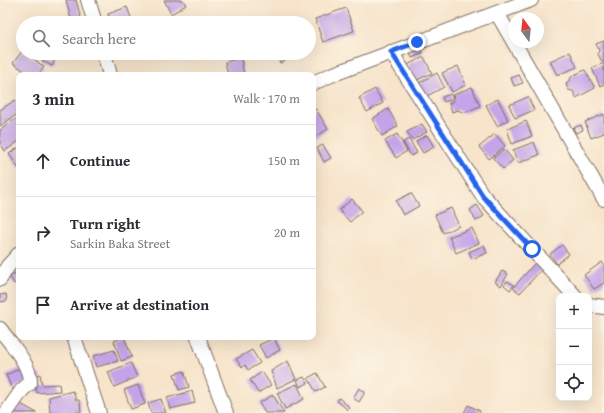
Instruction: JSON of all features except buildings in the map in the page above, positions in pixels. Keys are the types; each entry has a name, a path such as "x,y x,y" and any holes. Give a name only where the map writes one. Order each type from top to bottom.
{"street":[{"path":"88,0 93,16"},
{"path":"316,82 531,0"},
{"path":"497,13 604,199"},
{"path":"391,52 483,196 572,293"},
{"path":"106,60 109,72"},
{"path":"0,279 8,266 16,257"},
{"path":"592,305 604,307"},
{"path":"0,329 28,368 30,376 30,383 22,390 6,413"},
{"path":"75,340 99,413"},
{"path":"199,340 226,413"}],"route":[{"path":"417,42 391,52 483,196 532,249"}]}
